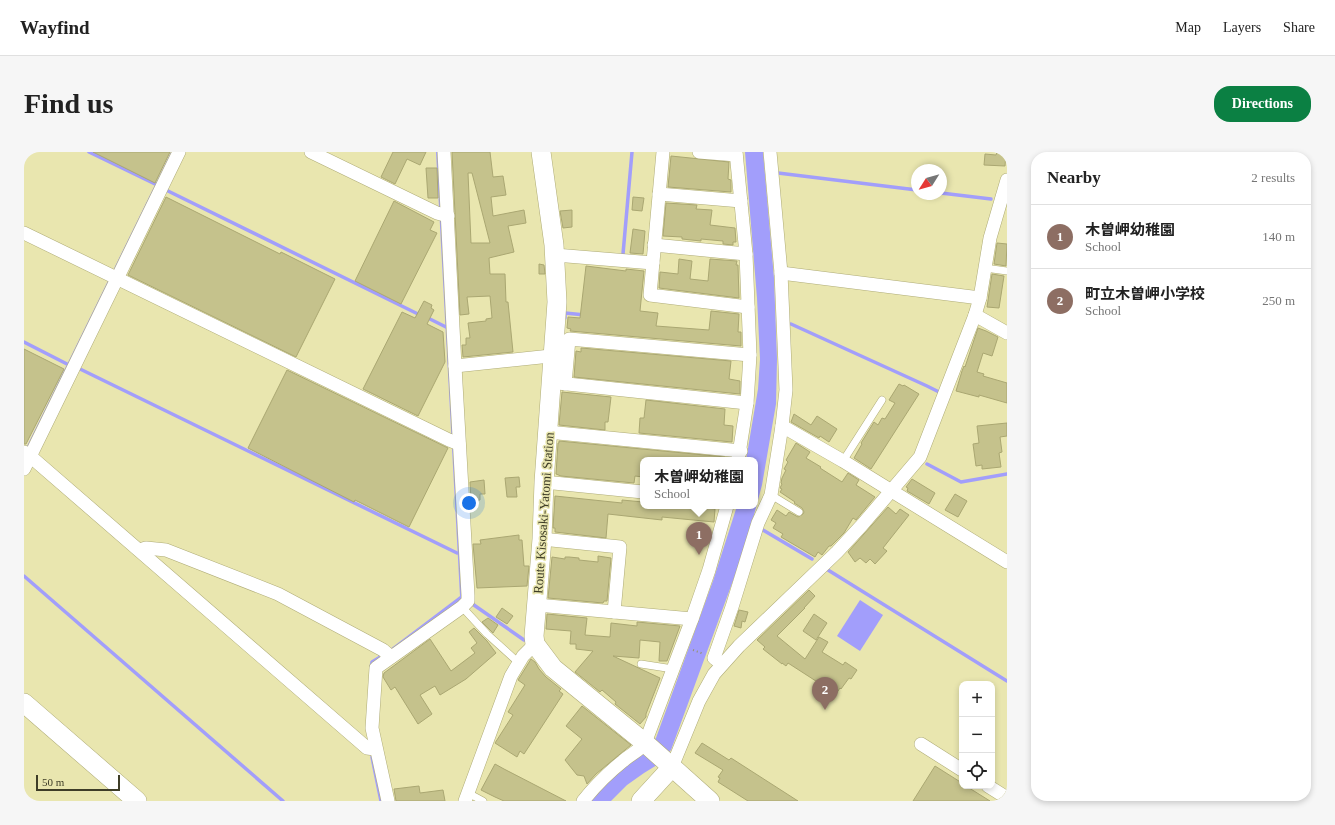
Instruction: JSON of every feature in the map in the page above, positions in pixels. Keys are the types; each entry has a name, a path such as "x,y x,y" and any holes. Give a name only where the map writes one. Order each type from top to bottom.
{"main road":[{"name":"Route Kisosaki-Yatomi Station","path":"535,644 534,636 542,539 548,432 558,383 561,355 555,255 541,152"},
{"path":"535,644 553,668 646,744 710,801"},
{"path":"24,703 137,801"},
{"path":"649,797 670,765"}],"street":[{"path":"24,469 27,454 113,276 179,152"},
{"path":"311,152 443,215"},
{"path":"388,801 372,728 376,668 468,601 455,443 455,366 443,215 444,152"},
{"path":"663,152 650,295 748,307"},
{"path":"548,432 740,455 747,403 750,355 746,254 736,154 699,152"},
{"path":"722,664 714,658 732,607 758,523 771,495 786,390 781,273 770,152"},
{"path":"670,765 699,701 714,674 722,664 837,552 920,457 975,315 980,298 990,238 1007,180"},
{"path":"659,194 741,201"},
{"path":"24,232 455,443"},
{"path":"654,245 746,254"},
{"path":"555,255 653,263"},
{"path":"781,273 980,298"},
{"path":"975,315 1007,333"},
{"path":"455,366 561,355 569,339 750,355"},
{"path":"558,383 747,403"},
{"path":"782,426 843,461 1007,562"},
{"path":"27,454 368,748 376,749"},
{"path":"544,482 640,492"},
{"path":"583,801 607,775 646,744 709,570 726,509"},
{"path":"542,539 620,547 614,612"},
{"path":"140,550 146,548 166,550 278,594 383,650 391,657"},
{"path":"537,605 692,619"},
{"path":"467,797 511,676 523,656 535,644"},
{"path":"921,744 959,768"},
{"path":"993,789 1007,798"}],"lane":[{"path":"985,268 1007,271"},
{"path":"843,461 882,400"},
{"path":"771,495 799,512"},
{"path":"462,606 487,634 519,663"},
{"path":"641,664 673,669"},
{"path":"467,797 483,801"}],"path":[{"path":"687,647 705,654"}],"shaded area":[{"path":"171,152 174,152 27,449 26,448"},
{"path":"436,152 440,152 463,598 393,650 390,649 460,596"},
{"path":"745,152 763,152 774,278 777,359 776,404 758,500 758,457 747,457 758,389 760,359 757,298"},
{"path":"736,509 756,509 734,578 671,750 657,765 627,785 611,801 590,801 609,778 643,752 656,738 713,581"},
{"path":"860,600 883,615 860,651 837,636"}],"building":[{"path":"93,152 170,152 155,183"},
{"path":"393,152 426,152 420,165 407,159 395,184 381,177"},
{"path":"452,152 490,152 493,177 503,176 506,195 491,197 493,216 524,210 526,223 508,226 514,252 489,258 490,274 505,274 506,302 508,302 513,352 463,357 462,345 466,345 466,338 470,338 468,323 486,321 486,319 492,318 490,296 467,297 469,314 460,315","holes":["468,173 472,173 490,243 471,243"]},
{"path":"997,152 1006,152 1005,166 984,165 985,154 996,155"},
{"path":"671,156 729,162 728,179 731,180 731,192 668,187"},
{"path":"426,168 437,168 438,198 428,198"},
{"path":"166,197 280,254 281,252 335,279 296,357 128,275"},
{"path":"633,197 644,198 642,211 632,210"},
{"path":"394,201 434,222 430,230 437,233 401,304 355,281"},
{"path":"666,203 697,205 696,209 712,210 710,225 735,228 736,242 733,242 733,245 723,244 723,241 701,239 701,241 682,239 682,237 663,236"},
{"path":"572,210 572,227 563,228 560,211"},
{"path":"633,229 645,231 643,254 630,253"},
{"path":"997,243 1007,244 1006,266 994,264"},
{"path":"679,259 692,261 690,279 708,281 710,259 737,261 736,265 738,265 739,298 659,288 660,272 678,274"},
{"path":"539,264 544,265 545,274 539,274"},
{"path":"586,266 626,271 626,269 644,271 640,311 658,313 656,326 709,330 711,311 739,314 738,332 741,332 741,346 570,331 571,329 567,328 568,317 580,318"},
{"path":"992,274 1004,276 999,308 987,307"},
{"path":"424,301 432,305 431,308 434,310 427,324 443,332 445,362 418,416 363,389 402,312 415,318"},
{"path":"978,328 998,337 992,356 983,353 977,372 984,374 983,376 1007,383 1007,403 979,395 979,397 956,391"},
{"path":"581,348 731,361 729,379 740,381 740,394 574,377 576,351 581,352"},
{"path":"24,349 64,369 26,444 24,444"},
{"path":"287,370 448,448 409,527 355,500 354,502 248,448"},
{"path":"899,384 904,385 919,394 871,469 854,458 874,422 878,425 882,418 885,419 895,403 889,400"},
{"path":"562,392 611,397 608,422 605,422 605,430 559,425"},
{"path":"646,400 725,409 724,425 733,426 732,442 639,433 640,418 644,418"},
{"path":"794,414 811,425 817,416 837,429 829,442 791,422"},
{"path":"1007,423 1007,436 1000,437 1002,452 999,453 1001,467 982,469 982,465 976,466 973,444 979,443 977,426"},
{"path":"559,441 725,457 640,457 640,477 635,476 634,483 561,476 556,474"},
{"path":"796,443 810,452 806,458 821,467 820,468 842,482 848,473 859,480 856,485 875,497 856,520 853,518 844,533 831,546 829,546 822,555 818,552 815,557 781,537 783,534 773,528 776,523 771,520 777,510 786,516 789,512 798,517 804,512 802,508 794,503 795,502 780,492 782,489 780,488 782,478 786,470 784,469 788,462 786,460"},
{"path":"519,477 520,487 516,487 517,497 507,497 505,478"},
{"path":"912,479 935,493 929,504 907,491 908,488 906,487"},
{"path":"484,480 485,494 480,494 480,500 471,501 470,482"},
{"path":"955,494 967,501 958,517 945,510"},
{"path":"555,496 622,503 622,500 640,502 640,509 715,509 714,522 662,517 662,520 608,514 606,538 555,532 555,528 553,528"},
{"path":"888,507 896,514 900,509 909,515 883,548 887,551 875,564 870,559 866,563 860,558 855,562 848,552"},
{"path":"519,535 519,540 522,540 524,566 529,566 527,586 477,588 473,544 481,544 480,540"},
{"path":"598,556 611,558 607,601 604,601 603,603 548,598 552,557 565,559 565,557 579,558 579,560 598,562"},
{"path":"809,590 815,596 777,636 805,659 819,637 828,642 822,652 843,665 845,662 857,670 851,679 849,678 836,694 788,663 786,666 782,664 763,649 765,647 757,640"},
{"path":"502,608 513,616 507,624 496,617"},
{"path":"739,610 748,612 745,622 742,621 741,628 734,626"},
{"path":"547,614 587,618 585,635 610,637 611,623 637,626 637,622 680,626 667,661 659,661 660,642 640,640 639,658 613,656 660,678 646,717 640,724 615,704 616,702 602,690 600,692 575,672 593,651 576,649 576,644 570,644 571,631 546,629"},
{"path":"814,614 827,623 816,640 803,631"},
{"path":"488,618 498,625 493,633 482,622"},
{"path":"474,628 496,653 466,679 440,695 435,686 420,695 432,714 418,724 395,687 391,690 383,677 384,673 430,639 451,671 475,653 471,648 477,643 469,632"},
{"path":"531,659 546,677 561,689 559,691 563,694 524,754 520,751 517,757 495,743 513,715 508,712 525,685 518,680"},
{"path":"582,706 631,745 596,774 587,784 584,776 577,775 565,760 582,739 566,726"},
{"path":"702,743 729,760 731,758 798,801 748,801 718,782 720,778 718,777 723,770 695,753"},
{"path":"495,764 566,801 504,801 481,790"},
{"path":"935,766 959,781 959,789 971,789 990,801 913,801"},
{"path":"419,786 420,793 443,790 445,801 396,801 394,789"}],"waterway":[{"path":"89,152 155,184"},
{"path":"623,254 632,152"},
{"path":"778,173 911,189"},
{"path":"166,190 420,315"},
{"path":"947,194 991,199"},
{"path":"565,318 565,313 585,315"},
{"path":"426,317 446,327"},
{"path":"791,324 927,386 941,393 940,395"},
{"path":"24,342 67,364"},
{"path":"78,368 457,553"},
{"path":"927,464 961,482 1007,474"},
{"path":"763,530 812,559"},
{"path":"828,570 1007,681"},
{"path":"24,576 283,801"},
{"path":"471,603 524,640"},
{"path":"371,668 372,662 382,656 380,655"},
{"path":"372,757 381,801"}],"place":[{"name":"木曽岬幼稚園","path":"699,555"},
{"name":"町立木曽岬小学校","path":"825,710"}]}
